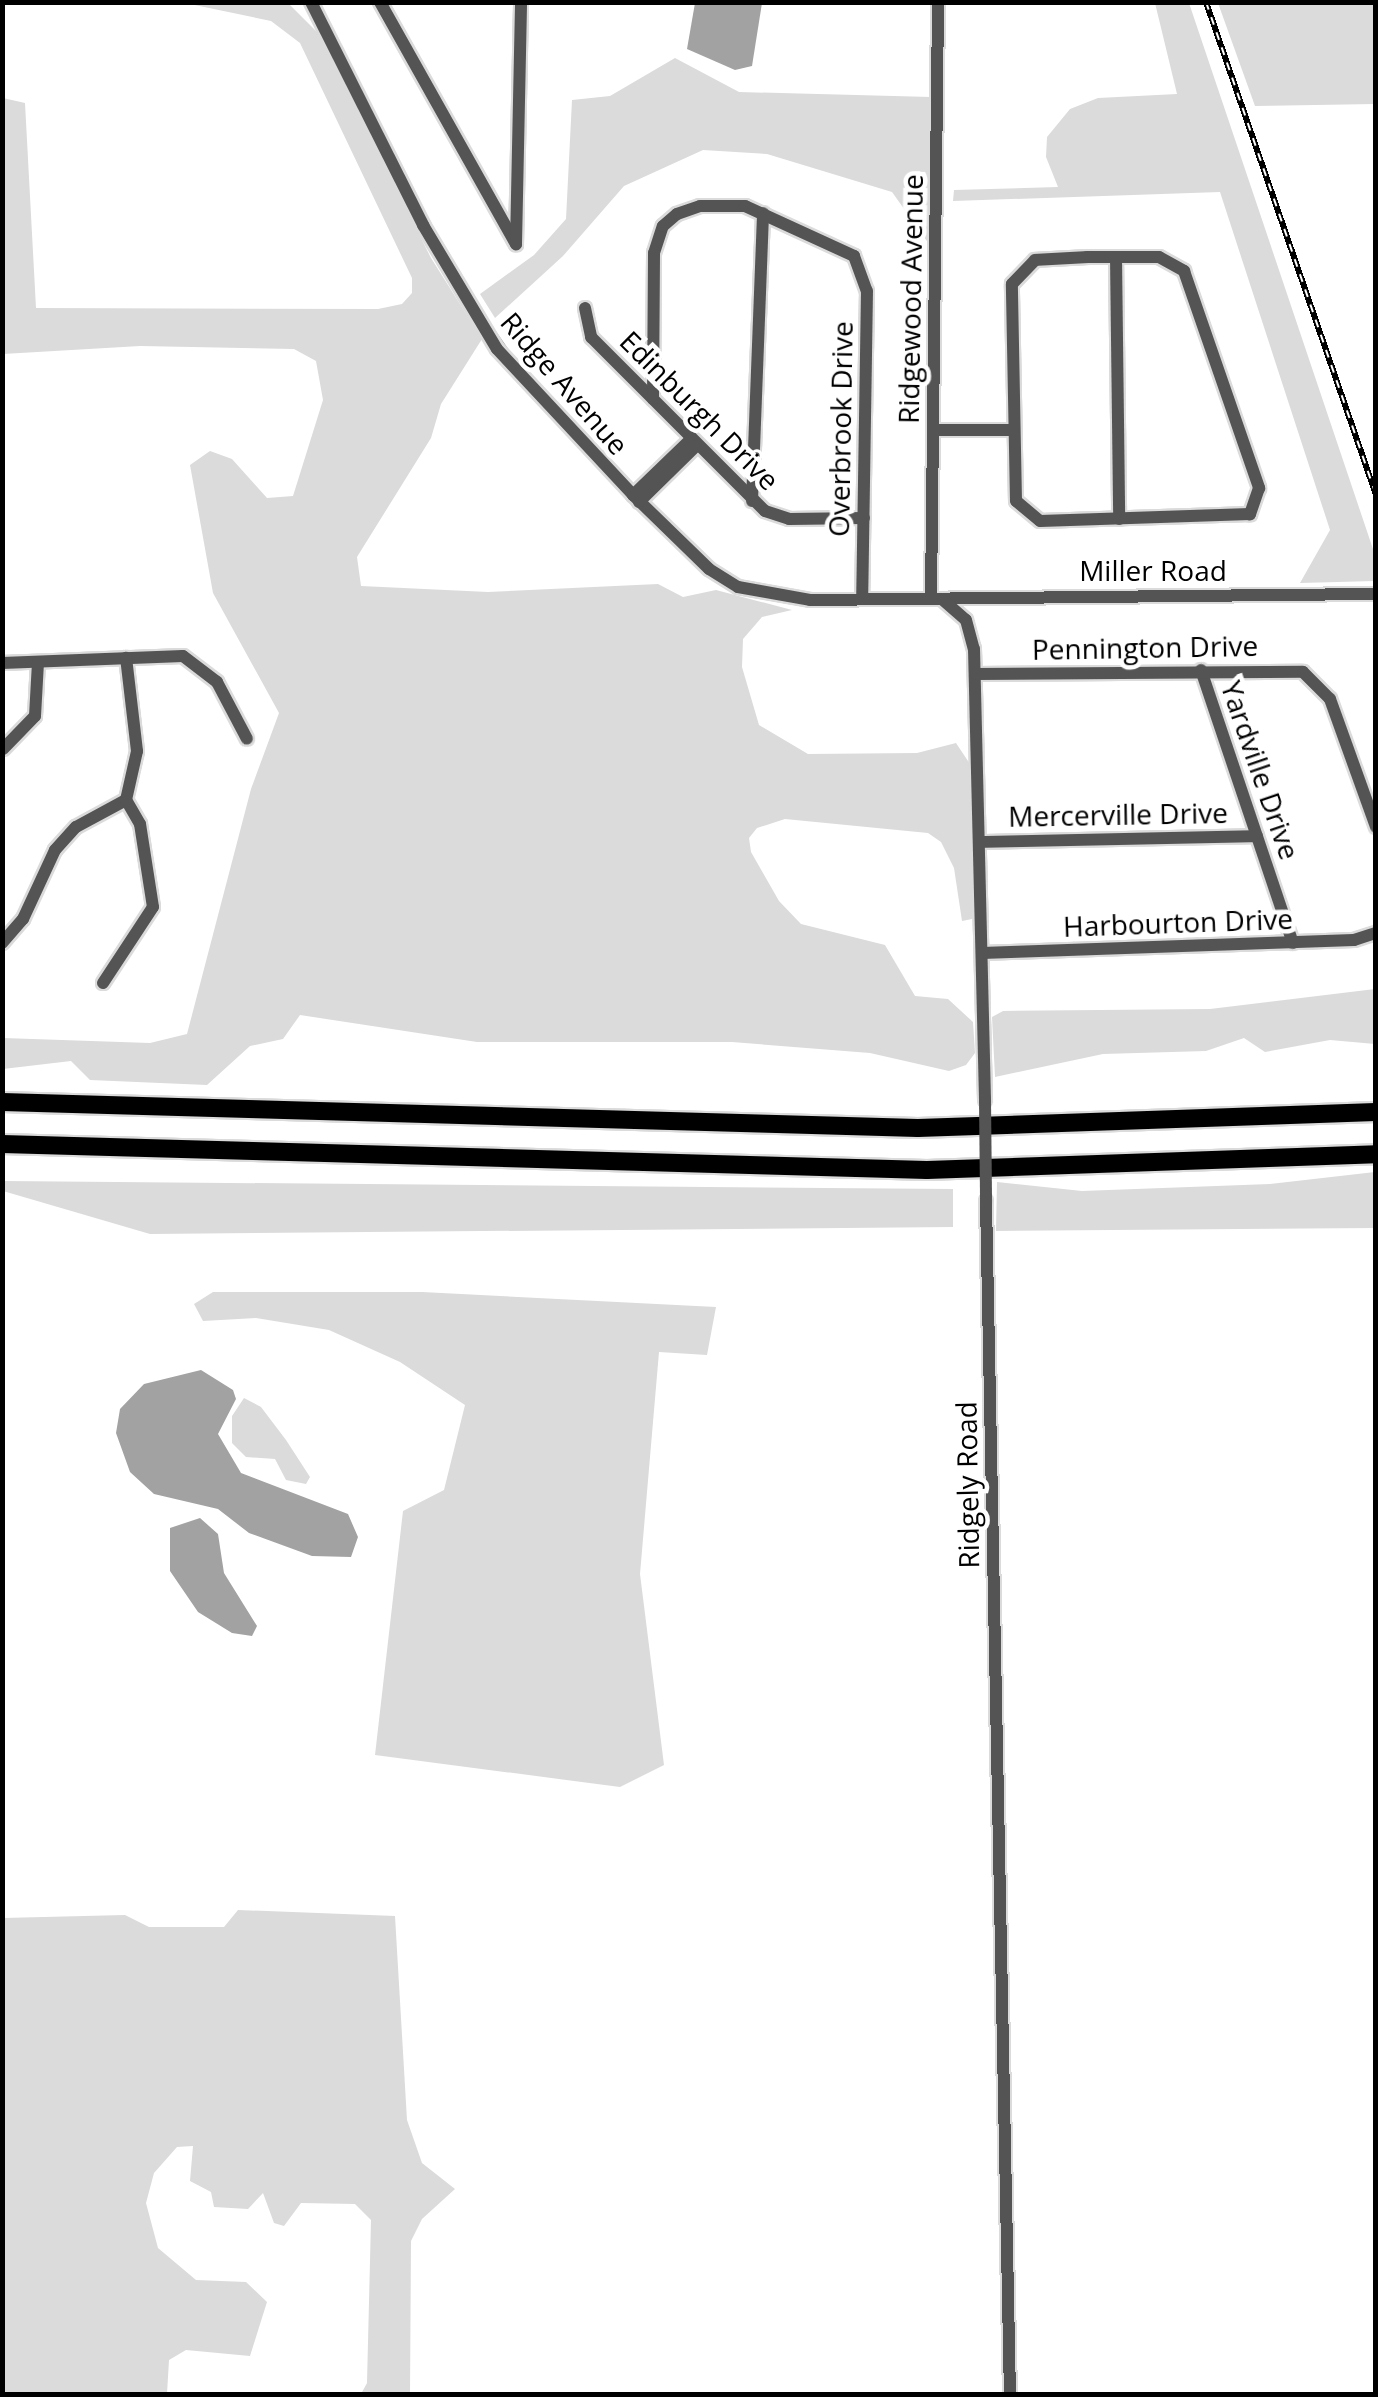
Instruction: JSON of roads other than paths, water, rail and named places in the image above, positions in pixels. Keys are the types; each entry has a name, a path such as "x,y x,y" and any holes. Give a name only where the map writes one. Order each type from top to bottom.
{"highway":[{"path":"2,1102 918,1128 1376,1112"},
{"path":"2,1144 927,1170 1376,1154"}],"street":[{"name":"Ridge Avenue","path":"310,2 482,327 526,386 709,569 738,587 773,598 931,596"},
{"path":"380,2 516,244 521,2"},
{"name":"Ridgewood Avenue","path":"931,596 938,2"},
{"path":"654,399 654,253 663,226 700,206 764,212 752,500"},
{"name":"Overbrook Drive","path":"764,212 837,244 858,262 867,292 862,599"},
{"path":"1116,257 1119,519"},
{"path":"1116,257 1159,257 1184,271 1259,488 1260,511 1240,518 1040,520 1020,514 1013,490 1015,276 1034,260 1116,257"},
{"name":"Edinburgh Drive","path":"584,308 591,337 752,500 789,519 864,518"},
{"path":"933,430 1013,430"},
{"path":"636,498 694,443"},
{"name":"Miller Road","path":"931,596 1376,594"},
{"name":"Ridgely Road","path":"931,596 955,606 966,620 976,674 1010,2394"},
{"path":"2,663 126,658 156,653 198,662 217,682 248,739"},
{"path":"103,983 153,907 140,824 126,800 137,752 126,658"},
{"path":"3,750 36,716 38,662"},
{"name":"Yardville Drive","path":"1201,670 1293,943"},
{"name":"Pennington Drive","path":"976,674 1289,670 1313,677 1330,700 1376,827"},
{"path":"2,943 23,919 55,850 76,827 126,800"},
{"name":"Mercerville Drive","path":"980,842 1257,836"},
{"name":"Harbourton Drive","path":"982,954 1293,943 1376,932"}],"waterway":[{"path":"490,325 511,355"}],"railway":[{"path":"1206,2 1376,495"}]}
